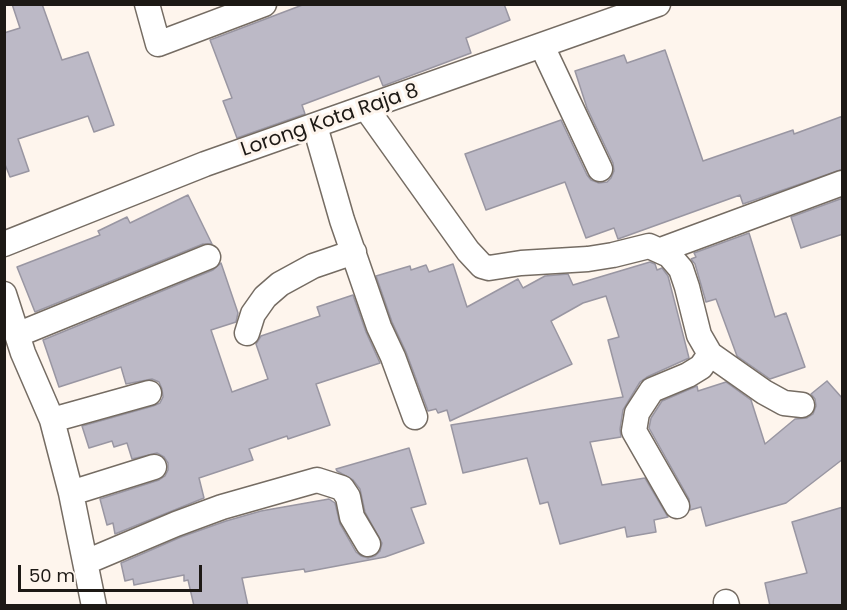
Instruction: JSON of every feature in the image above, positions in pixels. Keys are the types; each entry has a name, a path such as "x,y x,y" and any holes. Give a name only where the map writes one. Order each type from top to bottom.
{"street":[{"path":"147,4 158,44 264,4"},
{"name":"Lorong Kota Raja 8","path":"4,244 205,164 657,4"},
{"path":"542,46 600,169"},
{"path":"366,108 468,251 482,266 489,268 521,263 588,259 649,246 661,250 669,255 681,269 699,335 710,354 764,392 784,403 802,405"},
{"path":"315,126 326,167 379,327 393,357 415,417"},
{"path":"661,250 843,183"},
{"path":"247,333 253,314 265,297 280,284 313,266 354,252"},
{"path":"16,348 208,257"},
{"path":"4,294 16,348 52,420 71,493 94,606"},
{"path":"676,506 634,431 637,413 652,390 701,367 710,354"},
{"path":"52,420 149,393"},
{"path":"71,493 154,467"},
{"path":"86,562 222,507 317,480 342,488 348,497 352,517 368,544"}],"building":[{"path":"12,4 42,4 62,60 88,52 114,125 94,132 88,116 18,139 29,171 10,177 4,162 4,33 20,28"},
{"path":"305,4 504,4 510,20 466,38 471,53 383,86 379,76 302,105 305,114 237,138 223,101 232,98 210,40"},
{"path":"665,50 703,161 793,130 794,134 843,116 843,169 743,204 740,195 618,239 614,228 586,238 565,182 486,210 465,154 561,120 587,175 591,180 599,183 607,182 614,171 613,163 587,108 575,71 624,55 627,63"},
{"path":"188,195 212,244 203,244 35,312 17,267 100,235 98,231 127,217 130,223"},
{"path":"843,198 843,234 801,248 791,217"},
{"path":"749,233 775,317 786,313 805,367 770,379 737,356 716,299 706,302 695,264 691,259 696,257 694,253"},
{"path":"650,262 655,264 657,270 662,268 668,276 689,358 640,382 623,410 621,437 590,442 602,485 645,478 668,517 654,520 656,532 627,537 625,527 560,544 548,502 540,504 527,458 463,473 451,425 623,397 608,340 619,337 606,296 583,303 551,321 572,364 450,421 447,410 438,413 436,409 428,411 376,276 410,266 411,270 426,265 429,272 453,264 467,307 518,279 523,288 545,276 568,274 573,285"},
{"path":"221,263 238,313 236,322 211,330 232,392 268,379 256,344 261,336 320,316 317,307 353,295 380,363 316,384 330,425 249,449 253,460 199,478 204,498 115,534 113,523 107,525 100,499 159,480 165,476 168,463 157,453 132,459 127,443 114,447 112,441 89,448 82,426 160,403 163,397 162,389 159,382 152,379 126,384 121,367 59,387 43,340 213,270"},
{"path":"827,381 843,399 843,459 786,503 706,526 701,507 690,510 689,499 649,428 651,418 662,401 697,386 698,391 726,382 751,400 765,444 795,419 807,418 813,414 816,406 811,394"},
{"path":"409,448 426,504 411,508 424,543 385,557 305,572 304,569 242,578 248,606 194,606 188,580 184,581 184,575 134,585 133,579 125,581 121,563 181,537 261,511 329,499 335,503 340,524 356,552 368,558 375,556 380,551 382,543 365,512 360,489 353,480 336,469"},
{"path":"843,507 843,606 770,606 765,583 807,573 792,522"}]}
